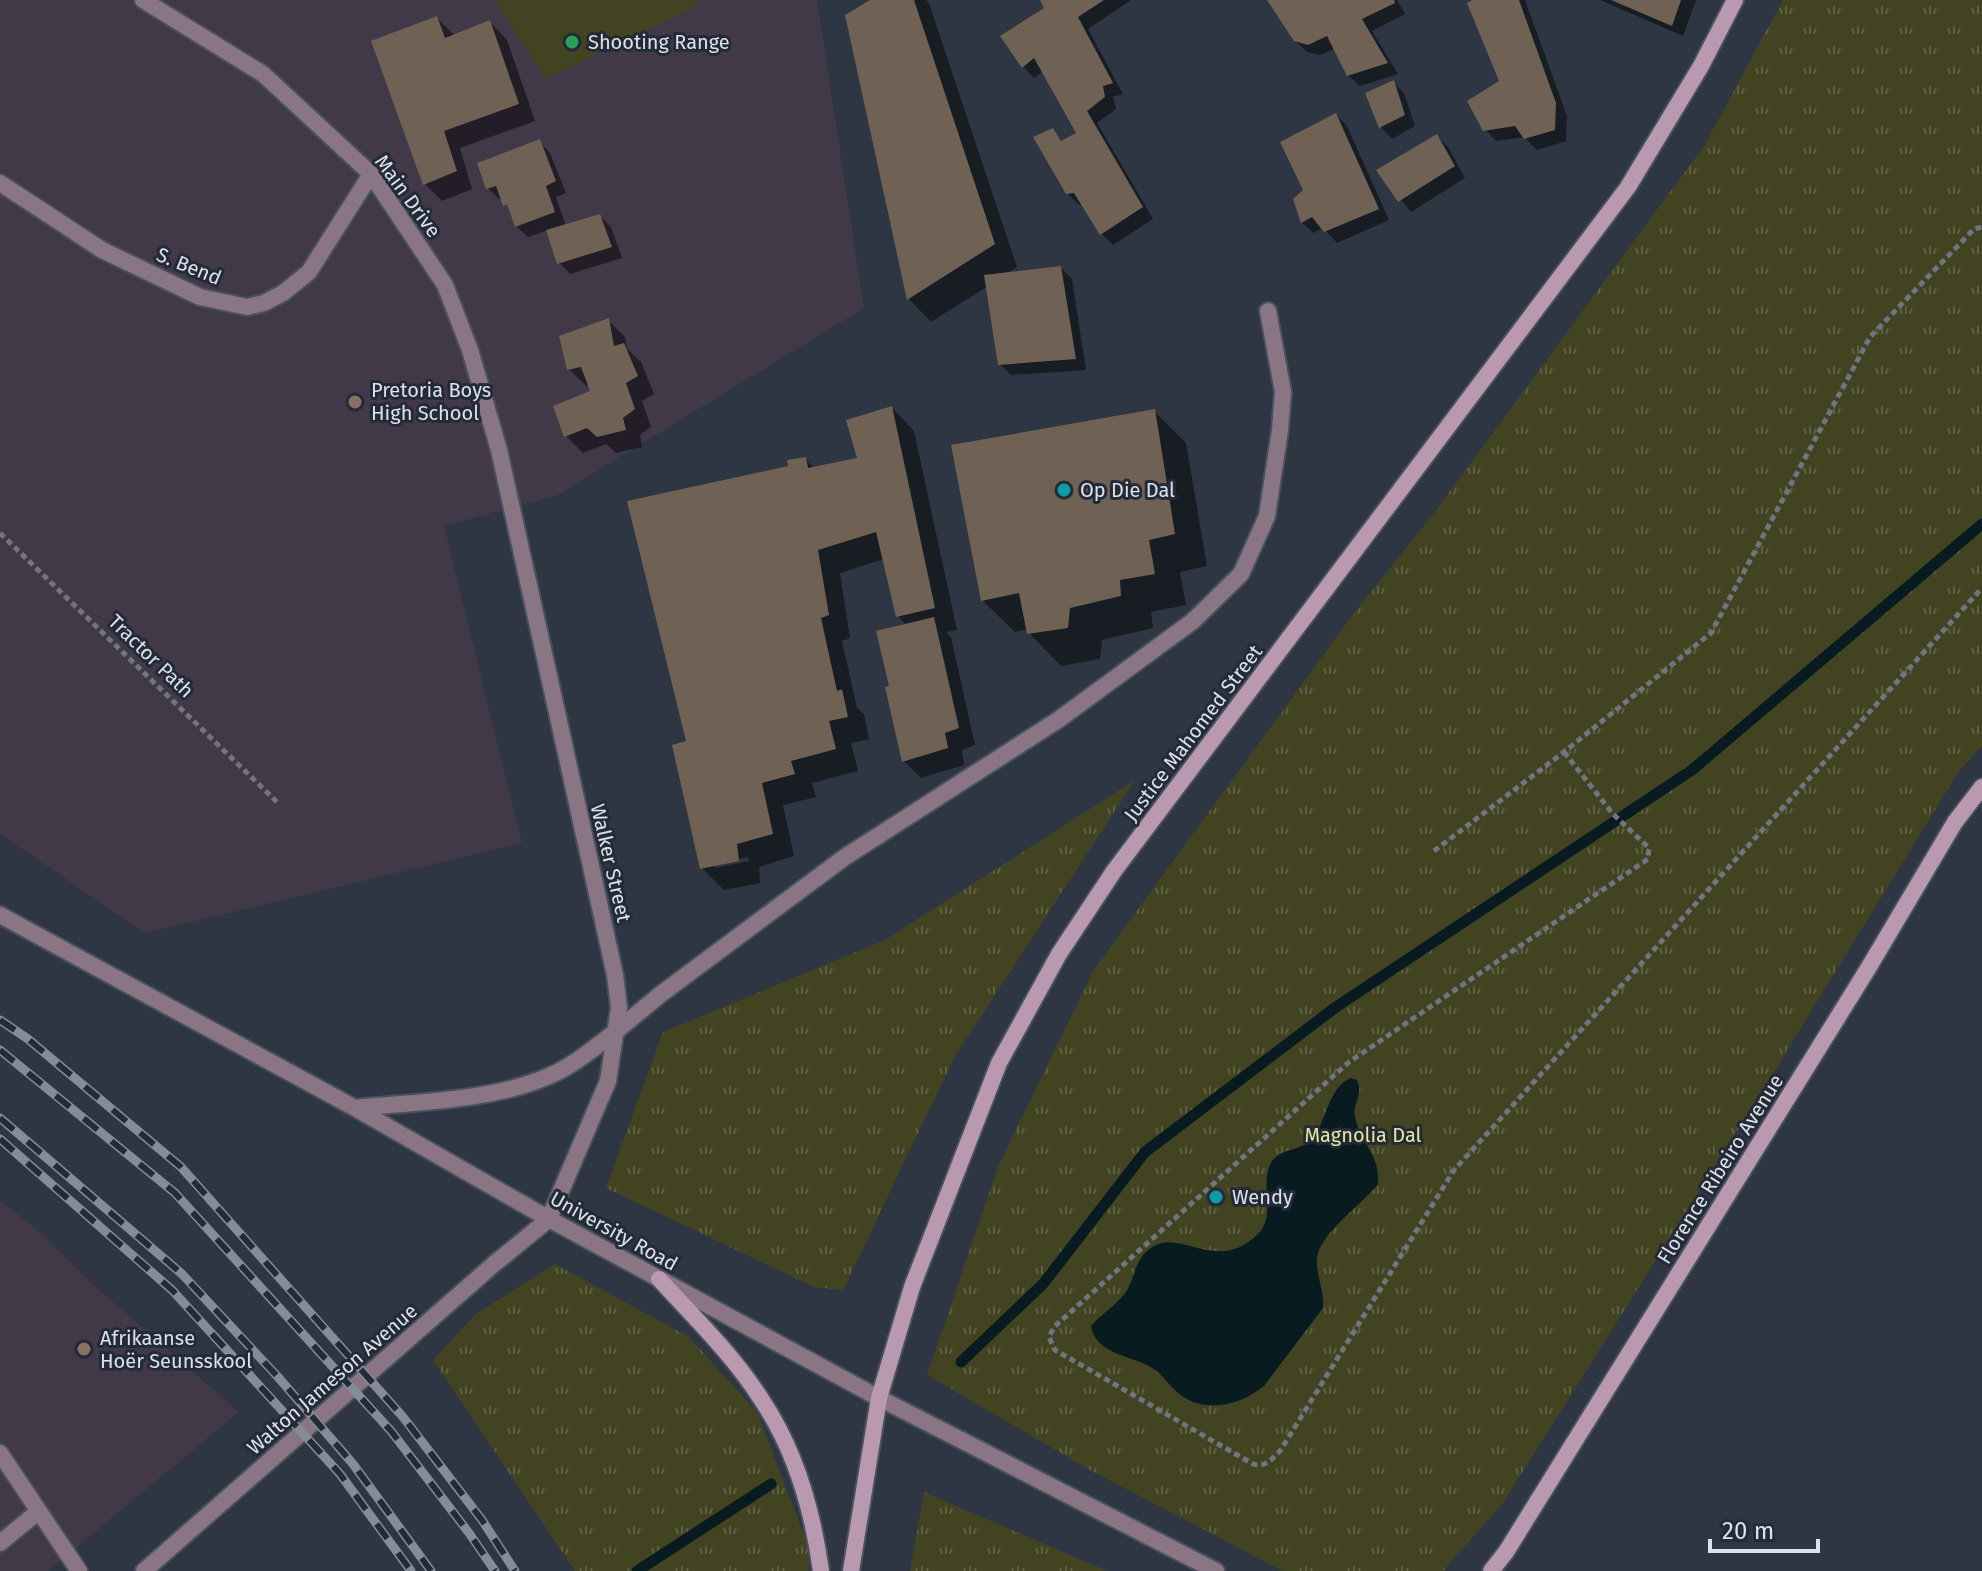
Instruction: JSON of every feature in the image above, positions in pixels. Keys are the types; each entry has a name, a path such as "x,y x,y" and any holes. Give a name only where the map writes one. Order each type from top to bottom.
{"main road":[{"name":"Justice Mahomed Street","path":"851,1571 879,1398 912,1287 999,1063 1059,954 1114,871 1628,187 1701,66 1735,0"},
{"name":"Florence Ribeiro Avenue","path":"1491,1571 1506,1552 1861,980 1955,822 1982,787"},
{"path":"659,1279 719,1344 764,1403 808,1499 821,1571"}],"street":[{"name":"Main Drive","path":"143,0 263,74 371,174 445,285 470,350 513,509"},
{"name":"S. Bend","path":"0,183 102,250 200,297 247,307 264,303 283,293 309,272 371,174"},
{"path":"355,1108 460,1097 548,1077 572,1064 845,857 1071,711 1193,621 1241,574 1267,516 1283,392 1268,311"},
{"name":"Walker Street","path":"513,509 615,975 619,1008 608,1081 549,1219"},
{"name":"University Road","path":"0,915 879,1398 1216,1571"},
{"name":"Walton Jameson Avenue","path":"144,1571 549,1219"},
{"path":"0,1453 79,1571"},
{"path":"0,1543 39,1511"}],"path":[{"path":"1434,851 1564,752 1711,633 1870,337 1974,229 1982,227"},
{"name":"Tractor Path","path":"0,533 279,804"},
{"path":"1564,752 1613,814 1649,848 1648,859 1349,1062 1054,1327 1049,1337 1052,1347 1253,1464 1257,1466 1271,1460 1454,1170 1982,588"}],"shaded area":[{"name":"Pretoria Boys High School","path":"0,0 817,0 864,308 556,496 444,526 522,843 145,933 0,834"},
{"path":"1351,1078 1357,1080 1359,1085 1355,1117 1376,1165 1378,1184 1334,1228 1320,1247 1317,1263 1323,1308 1264,1386 1235,1402 1203,1405 1182,1396 1154,1369 1099,1342 1091,1326 1126,1292 1139,1261 1148,1250 1165,1243 1177,1243 1215,1251 1229,1250 1258,1234 1266,1218 1271,1163 1280,1154 1312,1139 1337,1089"},
{"name":"Afrikaanse Hoër Seunsskool","path":"0,1200 39,1231 96,1287 239,1412 48,1571 0,1571"}],"green space":[{"name":"Shooting Range","path":"495,0 693,0 697,6 546,79"},
{"name":"Magnolia Dal","path":"1783,0 1982,0 1982,746 1959,771 1503,1503 1443,1571 1283,1571 1090,1470 927,1375 998,1167 1093,971 1351,617 1431,517 1704,146"},
{"path":"1135,780 955,1056 843,1290 814,1287 606,1188 663,1032 885,940"},
{"path":"555,1264 689,1337 757,1412 808,1545 809,1571 575,1571 433,1360 476,1314"},
{"path":"924,1492 1107,1571 910,1571"}],"building":[{"path":"870,0 914,0 995,244 907,300 845,15"},
{"path":"1040,0 1104,0 1078,17 1113,83 1103,86 1105,97 1087,111 1143,207 1100,235 1074,193 1066,194 1033,137 1053,128 1061,141 1076,133 1034,58 1022,68 1000,36 1044,8"},
{"path":"1267,0 1394,0 1395,3 1362,19 1388,63 1347,76 1327,36 1308,45 1294,41"},
{"path":"1472,0 1519,0 1556,103 1555,130 1524,139 1515,126 1483,131 1467,101 1499,81 1467,3"},
{"path":"1611,0 1681,0 1672,26"},
{"path":"437,16 445,38 490,20 519,104 444,131 457,171 423,185 371,41"},
{"path":"1394,80 1405,115 1379,128 1365,93"},
{"path":"1336,113 1379,209 1324,232 1312,217 1301,223 1293,199 1303,190 1280,142"},
{"path":"1437,134 1455,166 1398,202 1376,170"},
{"path":"540,139 556,181 546,186 555,212 515,227 507,204 503,206 496,186 486,189 477,163"},
{"path":"600,214 612,247 557,264 546,230"},
{"path":"1061,266 1076,359 998,365 984,275"},
{"path":"609,318 614,346 624,343 638,376 626,383 635,409 623,418 626,430 597,437 587,428 564,437 553,406 590,391 581,367 567,370 559,336"},
{"path":"892,406 935,608 896,617 876,532 818,550 829,615 821,618 837,691 842,689 848,717 829,721 836,749 791,761 795,774 762,783 773,834 737,844 739,861 700,869 672,745 686,741 627,501 788,466 787,460 806,457 808,468 857,458 846,420"},
{"name":"Op Die Dal","path":"1155,409 1175,534 1149,540 1155,574 1120,580 1121,596 1070,608 1068,628 1027,634 1019,593 981,601 951,445"},
{"path":"934,617 959,728 945,733 948,748 902,762 876,631"}],"waterway":[{"path":"961,1362 1043,1284 1145,1152 1336,1007 1692,770 1982,524"},
{"path":"637,1571 771,1484"}],"railway":[{"path":"0,1020 28,1039 181,1167 403,1417 482,1520 515,1571"},
{"path":"0,1050 175,1193 391,1431 495,1571"},
{"path":"0,1118 182,1274 278,1377 353,1464 431,1571"},
{"path":"0,1139 172,1290 340,1474 411,1571"}],"place":[{"name":"Shooting Range","path":"572,42"},
{"name":"Pretoria Boys High School","path":"355,402"},
{"name":"Op Die Dal","path":"1064,490"},
{"name":"Wendy","path":"1216,1197"},
{"name":"Afrikaanse Hoër Seunsskool","path":"84,1349"}]}
